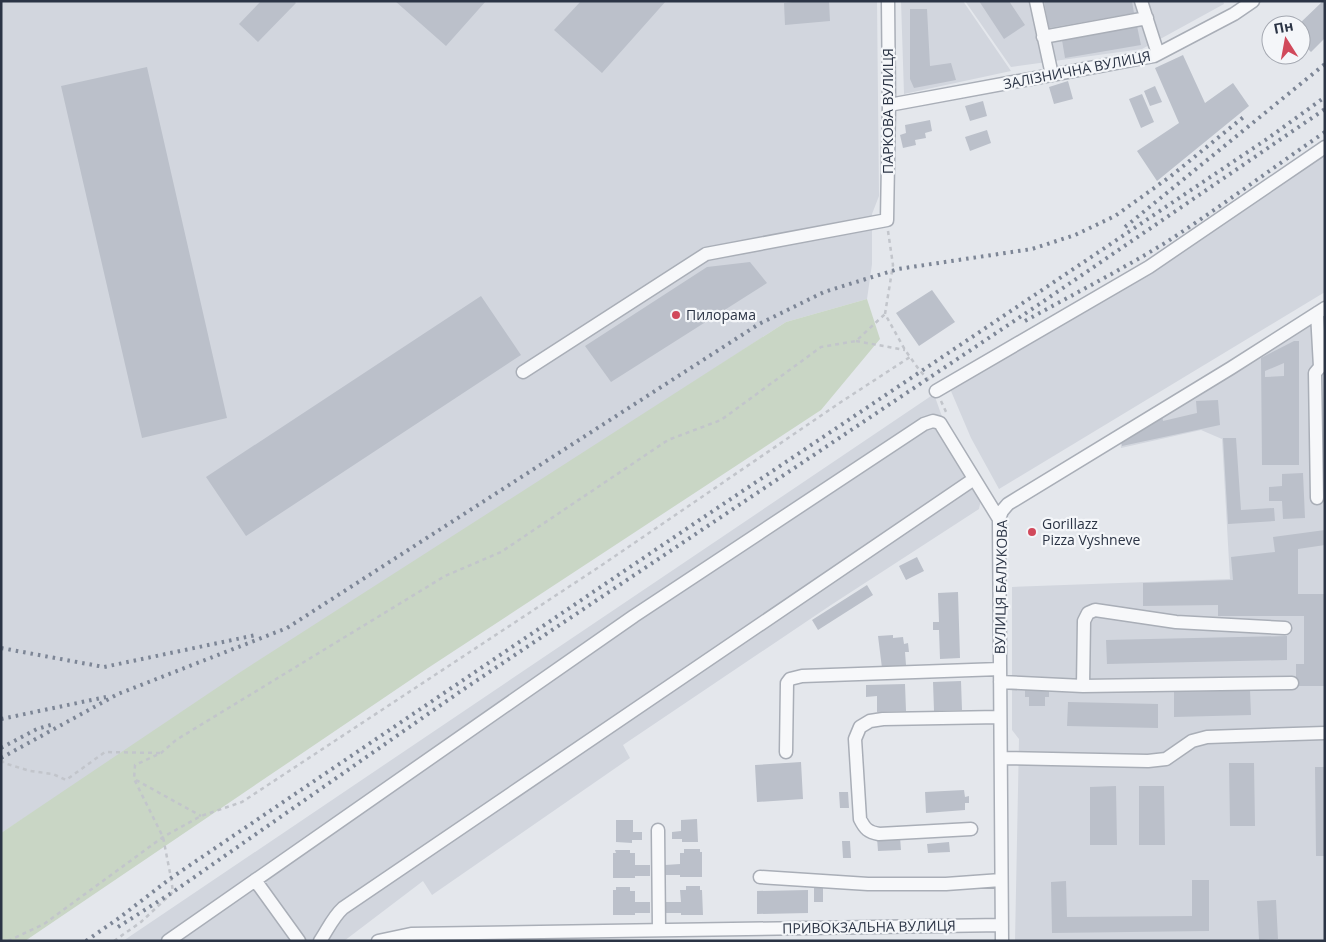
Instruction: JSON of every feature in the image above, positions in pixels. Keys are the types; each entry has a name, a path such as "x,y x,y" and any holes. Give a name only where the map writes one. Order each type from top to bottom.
{"street":[{"name":"ПАРКОВА ВУЛИЦЯ","path":"887,220 888,1"},
{"path":"1036,1 1052,75"},
{"path":"1141,1 1158,54"},
{"name":"ЗАЛІЗНИЧНА ВУЛИЦЯ","path":"889,105 1154,56 1234,14 1253,1"},
{"path":"1043,36 1147,18"},
{"path":"936,391 1149,267 1325,147"},
{"path":"523,372 706,254 887,220"},
{"path":"1317,498 1315,373 1322,367 1321,310"},
{"name":"ВУЛИЦЯ БАЛУКОВА","path":"1002,941 999,519 1002,511 1008,504 1231,368 1321,310"},
{"path":"168,941 634,616 924,424 933,421 940,422 999,519"},
{"path":"320,941 330,927 335,915 344,908 974,479"},
{"path":"1084,686 1084,621 1088,613 1096,610 1176,622 1285,628"},
{"path":"786,752 787,683 790,679 802,676 1000,669"},
{"path":"1000,682 1084,686 1292,683"},
{"path":"971,829 879,834 870,832 864,827 860,819 856,739 860,727 870,721 883,719 1000,717"},
{"path":"1001,758 1148,761 1166,758 1192,742 1207,737 1325,733"},
{"path":"658,830 658,930"},
{"path":"760,877 868,884 946,884 1001,880"},
{"path":"255,880 299,941"},
{"name":"ПРИВОКЗАЛЬНА ВУЛИЦЯ","path":"378,941 411,934 1002,925"}],"path":[{"path":"887,220 893,265 886,314 905,350 936,391 948,416"},
{"path":"856,341 886,314"},
{"path":"114,941 141,922 173,892 163,837 134,779 135,765 161,753 176,740 445,576 501,552 668,440 722,420 821,347 856,341 905,350"},
{"path":"8,941 44,924 163,837 201,816 242,802 602,565 910,357"},
{"path":"1,760 4,763 30,771 53,774 66,780 106,752 161,753"},
{"path":"134,779 201,816"}],"shaded area":[{"path":"1,1 877,1 879,196 872,214 872,264 867,299 786,322 1,833"},
{"path":"901,1 963,1 1011,71 904,94"},
{"path":"965,1 1223,1 1224,4 1142,49 1011,67"},
{"path":"1325,153 1325,292 999,489 971,438 948,384"},
{"path":"1325,315 1325,941 1015,941 1019,739 1012,730 1012,587 1230,579 1222,439 1201,430 1121,448 1120,438"},
{"path":"934,394 952,445 981,499 979,509 831,605 623,745 630,758 432,895 423,881 344,941 123,941"}],"green space":[{"path":"867,299 880,339 821,410 428,668 25,941 1,941 1,833 239,673 786,322"}],"building":[{"path":"261,1 294,1 296,3 258,42 239,24"},
{"path":"395,1 486,1 446,46"},
{"path":"581,1 666,1 602,73 554,30"},
{"path":"829,1 830,21 785,25 784,3"},
{"path":"979,1 1009,1 1025,25 1004,39"},
{"path":"1044,1 1132,1 1134,13 1049,28"},
{"path":"1325,1 1325,38 1311,52 1311,15 1308,15"},
{"path":"910,9 927,9 930,66 951,63 956,80 914,88 910,79"},
{"path":"1137,26 1141,45 1065,58 1062,40"},
{"path":"1183,55 1205,103 1233,83 1249,106 1157,181 1137,151 1179,123 1155,68"},
{"path":"147,67 227,418 142,438 61,86"},
{"path":"1068,81 1073,99 1054,104 1049,87"},
{"path":"1155,86 1162,102 1150,106 1144,91"},
{"path":"1142,94 1154,122 1141,128 1129,99"},
{"path":"983,101 987,116 970,121 965,106"},
{"path":"930,120 932,131 925,133 926,138 915,140 916,145 903,148 900,135 906,133 905,125"},
{"path":"987,130 991,143 970,151 965,137"},
{"name":"Пилорама","path":"750,262 767,283 611,382 585,346 707,267"},
{"path":"932,290 955,322 919,346 896,313"},
{"path":"481,296 521,355 246,536 206,477"},
{"path":"1294,341 1299,341 1299,465 1262,465 1261,358","holes":["1284,363 1284,376 1265,377 1265,371"]},
{"path":"1218,400 1220,425 1122,446 1121,439 1162,415 1163,421 1197,413 1196,401"},
{"path":"1223,438 1236,438 1241,510 1274,508 1275,521 1228,524"},
{"path":"1303,473 1305,518 1283,519 1282,501 1269,501 1269,487 1282,486 1282,474"},
{"path":"1325,530 1325,545 1298,549 1298,594 1325,594 1325,686 1296,686 1296,664 1304,664 1304,616 1218,616 1218,605 1143,606 1143,583 1233,580 1231,557 1275,552 1273,537"},
{"path":"917,557 924,571 906,580 899,566"},
{"path":"867,585 873,595 818,630 812,620"},
{"path":"958,592 960,658 940,659 939,630 933,630 933,622 939,622 938,593"},
{"path":"893,635 893,638 903,637 904,644 908,643 909,652 905,652 906,665 882,668 878,636"},
{"path":"1287,636 1287,660 1107,664 1106,640"},
{"path":"961,681 962,710 934,711 933,682"},
{"path":"905,684 906,711 877,712 877,696 866,697 866,685"},
{"path":"1025,688 1049,688 1049,697 1045,697 1045,706 1029,706 1029,697 1025,697"},
{"path":"1250,690 1251,715 1174,717 1174,692"},
{"path":"1068,702 1158,704 1158,728 1067,726"},
{"path":"801,762 803,799 757,802 755,765"},
{"path":"1229,763 1254,763 1255,826 1230,826"},
{"path":"1315,767 1325,767 1325,856 1316,856"},
{"path":"1116,786 1117,845 1090,845 1090,787"},
{"path":"1139,786 1164,786 1165,845 1139,845"},
{"path":"964,790 965,797 969,796 969,803 965,803 965,810 926,813 925,792"},
{"path":"839,792 848,792 849,808 840,808"},
{"path":"697,819 698,842 682,842 682,839 672,839 672,832 681,831 681,820"},
{"path":"616,820 633,820 633,832 642,832 642,840 632,840 632,843 616,842"},
{"path":"900,837 901,850 878,851 877,838"},
{"path":"842,841 850,841 851,858 843,858"},
{"path":"949,842 950,852 928,853 927,844"},
{"path":"684,849 700,849 700,852 702,852 702,877 665,875 665,865 680,864 680,853 684,853"},
{"path":"615,850 630,850 630,853 635,853 635,865 650,865 650,876 613,878 613,853 616,853"},
{"path":"1192,880 1209,880 1209,931 1052,933 1051,882 1066,881 1067,917 1192,916"},
{"path":"686,886 700,886 700,890 702,890 703,915 666,913 666,902 681,902 680,890 686,890"},
{"path":"616,887 630,887 630,891 635,891 635,902 650,902 650,913 613,915 613,890 616,890"},
{"path":"814,888 823,888 823,902 814,902"},
{"path":"808,890 808,913 757,914 757,891"},
{"path":"1276,900 1278,939 1259,940 1257,901"}],"railway":[{"path":"1125,227 1325,64"},
{"path":"86,941 171,878 1267,139 1325,97"},
{"path":"118,927 173,892 461,691 1041,303 1325,109"},
{"path":"1,758 118,694 287,628 759,324 824,292 898,269 1032,249 1075,235 1115,216 1171,176 1246,115"},
{"path":"1025,321 1165,243 1325,132"},
{"path":"1,648 104,667 256,635"},
{"path":"1,719 106,697"},
{"path":"1,748 37,729 54,724"}],"place":[{"name":"Пилорама","path":"676,315"},
{"name":"Gorillazz Pizza Vyshneve","path":"1032,532"}]}
